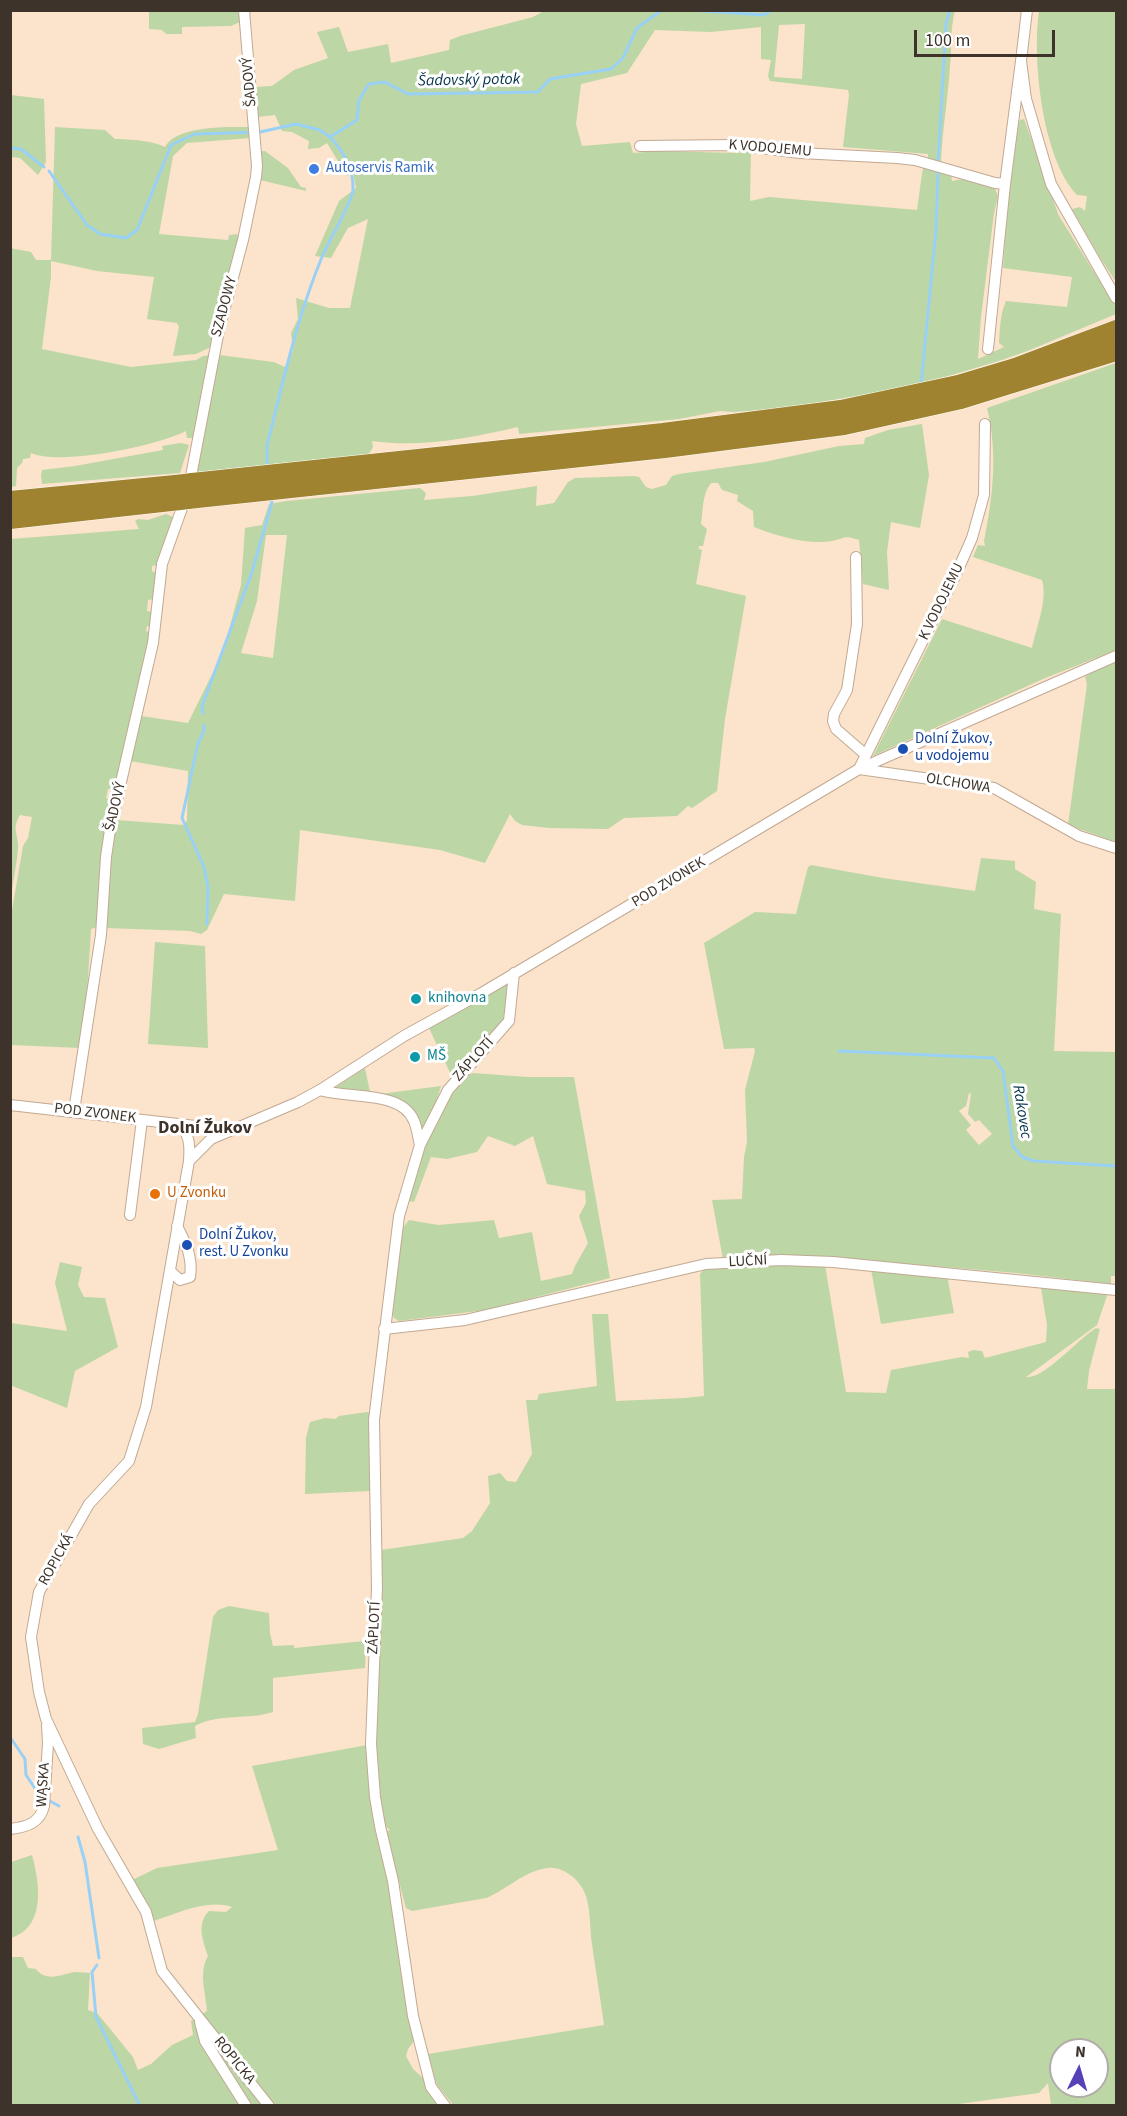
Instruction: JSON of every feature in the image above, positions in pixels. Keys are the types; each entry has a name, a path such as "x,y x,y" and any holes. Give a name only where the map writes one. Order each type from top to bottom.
{"highway":[{"path":"10,519 186,492 841,410 958,385 1034,362 1116,330"},
{"path":"10,501 186,492 665,448 844,425 961,399 1116,348"}],"street":[{"name":"ŠADOVÝ","path":"244,10 254,138"},
{"path":"988,349 1005,184 1027,10"},
{"path":"1021,61 1026,99 1051,184 1116,298"},
{"name":"SZADOWY","path":"186,492 219,330 243,240 256,177 254,138"},
{"name":"K VODOJEMU","path":"640,146 737,145 800,153 897,158 915,160 1005,184"},
{"name":"K VODOJEMU","path":"859,769 972,538 984,495 985,424"},
{"name":"ŠADOVÝ","path":"74,1111 101,936 110,830 153,643 162,564 186,492"},
{"path":"856,558 857,624 847,690 834,714 833,722 836,729 866,756"},
{"name":"POD ZVONEK","path":"189,1161 211,1139 298,1102 320,1090 404,1036 859,769 1116,656"},
{"name":"OLCHOWA","path":"859,769 994,788 1079,836 1116,848"},
{"name":"ZÁPLOTÍ","path":"446,2106 431,2087 413,2016 393,1881 375,1797 370,1744 377,1588 374,1420 399,1216 420,1144 448,1090 509,1021 514,973"},
{"path":"320,1090 332,1094 389,1100 401,1104 414,1121 420,1144"},
{"name":"POD ZVONEK","path":"10,1105 232,1130"},
{"path":"130,1215 142,1120"},
{"path":"180,1124 190,1144 189,1161"},
{"name":"ROPICKÁ","path":"189,1161 146,1407 129,1461 89,1504 39,1592 31,1637 39,1692 46,1719 98,1829 146,1912 162,1971 198,2016"},
{"path":"170,1271 180,1280 190,1277 191,1266 187,1245 177,1226"},
{"name":"LUČNÍ","path":"384,1329 465,1320 706,1264 833,1262 1116,1290"},
{"name":"WĄSKA","path":"10,1829 32,1824 42,1815 48,1743 46,1719"},
{"path":"198,2016 205,2041 246,2106"},
{"name":"ROPICKA","path":"198,2016 269,2106"}],"green space":[{"path":"149,11 239,11 240,22 231,26 182,27 182,34 166,34 162,30 149,29"},
{"path":"544,11 955,11 941,163 928,161 928,154 843,147 848,90 770,81 768,76 771,60 761,59 761,27 711,32 655,30 627,73 581,84 576,124 582,146 630,142 633,153 657,151 738,153 751,148 750,201 769,197 917,210 923,167 951,175 952,181 963,179 995,189 998,196 981,317 978,359 1004,347 999,343 1001,316 1006,301 1067,307 1072,277 1003,268 1017,127 1020,120 1024,119 1059,216 1116,307 1116,314 999,361 945,377 875,393 778,409 720,411 679,419 519,434 518,427 427,443 372,441 373,447 369,454 197,472 219,355 274,362 285,367 293,350 291,333 298,319 296,298 329,308 350,308 368,219 348,228 331,258 315,256 339,201 356,188 353,172 347,176 327,143 319,148 308,149 309,141 292,132 282,131 275,115 257,117 255,87 272,86 294,70 328,58 317,32 339,27 348,52 388,44 391,63 449,50 450,40 460,36 533,17","holes":["805,24 802,79 774,77 779,25"]},
{"path":"1039,11 1116,11 1116,282 1072,209 1080,207 1085,211 1087,196 1077,195 1065,178 1055,157 1048,133 1042,107 1037,55"},
{"path":"11,95 44,99 46,162 38,175 20,158 11,157"},
{"path":"55,127 105,130 115,139 148,142 165,147 171,140 191,131 249,127 251,138 187,143 173,156 159,234 228,240 229,235 237,234 239,240 211,347 196,354 173,356 179,327 177,323 147,319 154,277 97,271 51,261 42,349 131,367 196,360 211,355 195,438 187,438 186,431 153,443 85,456 45,456 31,453 30,458 23,459 17,468 16,486 11,487 10,248 31,252 36,260 51,260"},
{"path":"260,151 265,151 288,168 301,187 306,188 306,191 260,180"},
{"path":"1116,363 1116,650 1043,679 873,756 942,619 1032,648 1043,605 1042,580 973,557 978,545 985,546 992,491 992,441 987,408"},
{"path":"922,424 929,475 920,528 891,522 887,552 889,590 863,584 859,540 847,537 813,542 792,539 754,527 753,511 737,501 738,495 722,490 718,483 711,483 708,487 704,497 701,524 707,529 703,546 699,546 702,550 696,584 746,596 725,719 717,791 692,808 688,806 677,816 624,818 608,829 522,825 510,814 485,863 440,850 300,830 295,901 224,894 207,930 201,934 190,931 105,928 109,857 116,820 184,825 187,820 188,771 130,761 141,716 188,723 223,652 241,585 245,528 262,525 269,504 420,488 426,493 424,500 472,496 537,486 536,506 554,503 568,482 575,478 634,476 639,477 646,487 652,489 666,485 672,476 679,474 764,462 839,446 864,444 865,438 888,430","holes":["266,535 287,535 273,658 241,653 257,601"]},
{"path":"181,443 189,445 180,473 42,484 42,470 163,450 162,446"},
{"path":"166,514 173,517 158,565 152,566 152,571 158,574 155,599 148,600 147,611 154,612 152,627 147,626 146,631 151,633 120,768 112,789 108,789 106,798 113,800 101,852 97,927 91,929 86,1010 80,1048 11,1045 11,916 23,846 28,838 32,817 20,815 17,820 18,848 11,897 11,539 139,529 135,521 138,519 148,520"},
{"path":"1116,660 1116,842 1068,825 1087,684 1085,677"},
{"path":"981,858 1015,861 1015,869 1036,882 1034,909 1061,914 1054,1051 1116,1052 1116,1276 1111,1276 1111,1284 1016,1273 828,1257 723,1259 712,1200 742,1199 747,1142 745,1090 755,1051 754,1048 724,1049 704,943 755,912 796,914 808,867 811,865 975,891","holes":["969,1093 971,1094 968,1114 975,1122 979,1120 992,1134 979,1145 966,1130 971,1125 959,1111 966,1106"]},
{"path":"155,942 205,946 208,1048 148,1044"},
{"path":"506,984 509,985 506,1018 452,1077 429,1028"},
{"path":"365,1068 370,1092 333,1089"},
{"path":"473,1073 527,1077 574,1077 610,1278 486,1310 399,1321 394,1318 391,1309 402,1229 409,1220 438,1225 494,1220 499,1238 532,1232 541,1281 572,1274 588,1243 579,1216 586,1203 585,1191 547,1184 533,1136 515,1146 488,1136 477,1152 447,1159 431,1157 414,1202 408,1201 432,1130 441,1111 461,1081"},
{"path":"441,1086 435,1106 423,1129 407,1105 380,1094"},
{"path":"60,1262 82,1267 78,1285 84,1297 105,1298 118,1347 75,1371 67,1408 10,1385 11,1323 67,1331 55,1283"},
{"path":"825,1265 846,1392 886,1393 891,1370 962,1357 969,1358 968,1352 973,1350 982,1351 985,1358 1046,1342 1047,1325 1041,1288 1108,1293 1097,1325 1026,1377 1041,1373 1089,1333 1096,1328 1100,1329 1089,1371 1087,1389 1116,1389 1116,2105 1051,2105 1050,2098 1109,2098 1109,2038 1049,2038 1049,2090 1048,2083 1039,2093 944,2106 453,2105 437,2085 428,2054 604,2025 587,1901 584,1890 566,1872 554,1868 539,1870 486,1898 412,1911 406,1908 386,1832 390,1830 385,1826 373,1747 382,1599 381,1550 463,1538 472,1531 490,1503 488,1476 500,1473 507,1481 516,1482 532,1454 526,1400 537,1400 539,1394 597,1386 592,1314 608,1314 616,1401 704,1396 700,1274 704,1269"},
{"path":"871,1269 947,1275 954,1313 881,1324"},
{"path":"370,1413 370,1491 305,1494 306,1438 310,1422"},
{"path":"229,1606 269,1613 273,1646 294,1645 294,1648 364,1641 366,1643 365,1668 273,1678 273,1712 204,1722 195,1726 196,1738 159,1749 143,1744 142,1728 195,1722 213,1617 218,1610"},
{"path":"367,1745 375,1830 395,1911 414,2041 406,2056 440,2105 11,2105 10,1957 23,1957 28,1968 36,1969 48,1976 75,1972 90,1973 88,2010 97,2013 133,2057 138,2070 151,2064 172,2045 193,2035 191,2021 207,2011 203,1969 208,1956 202,1933 203,1921 209,1911 226,1912 232,1907 202,1906 154,1921 150,1908 132,1880 157,1868 278,1850 252,1766"},
{"path":"32,1855 38,1891 35,1915 22,1932 11,1938 11,1862"}],"waterway":[{"name":"Šadovský potok","path":"49,171 87,225 100,234 126,238 137,230 171,145 195,134 260,132 296,124 320,130 330,137 357,120 359,100 369,84 385,82 408,94 538,92 550,79 611,69 623,58 637,28 662,10"},
{"name":"Šadovský potok","path":"690,10 764,15 772,10"},
{"path":"938,163 946,24 950,10"},
{"path":"267,463 267,446 305,303 322,257 352,196 352,175 340,149 330,137"},
{"name":"Šadovský potok","path":"10,148 21,149 44,167"},
{"path":"921,385 936,230 938,171"},
{"path":"203,713 202,706 252,572 272,502"},
{"path":"204,725 182,818 204,867 208,887 207,924"},
{"name":"Rakovec","path":"839,1051 994,1058 1003,1071 1013,1146 1022,1157 1034,1161 1116,1166"},
{"path":"10,1737 25,1759 26,1775 40,1796"},
{"path":"48,1800 59,1806"},
{"path":"78,1837 85,1862 99,1958"},
{"path":"97,1965 92,1972 96,2017 140,2106"}],"place":[{"name":"Autoservis Ramik","path":"314,169"},
{"name":"Dolní Žukov, u vodojemu","path":"903,749"},
{"name":"knihovna","path":"416,999"},
{"name":"MŠ","path":"415,1057"},
{"name":"U Zvonku","path":"155,1194"},
{"name":"Dolní Žukov, rest. U Zvonku","path":"187,1245"}],"district":[{"name":"Dolní Žukov","path":"205,1129"}]}
